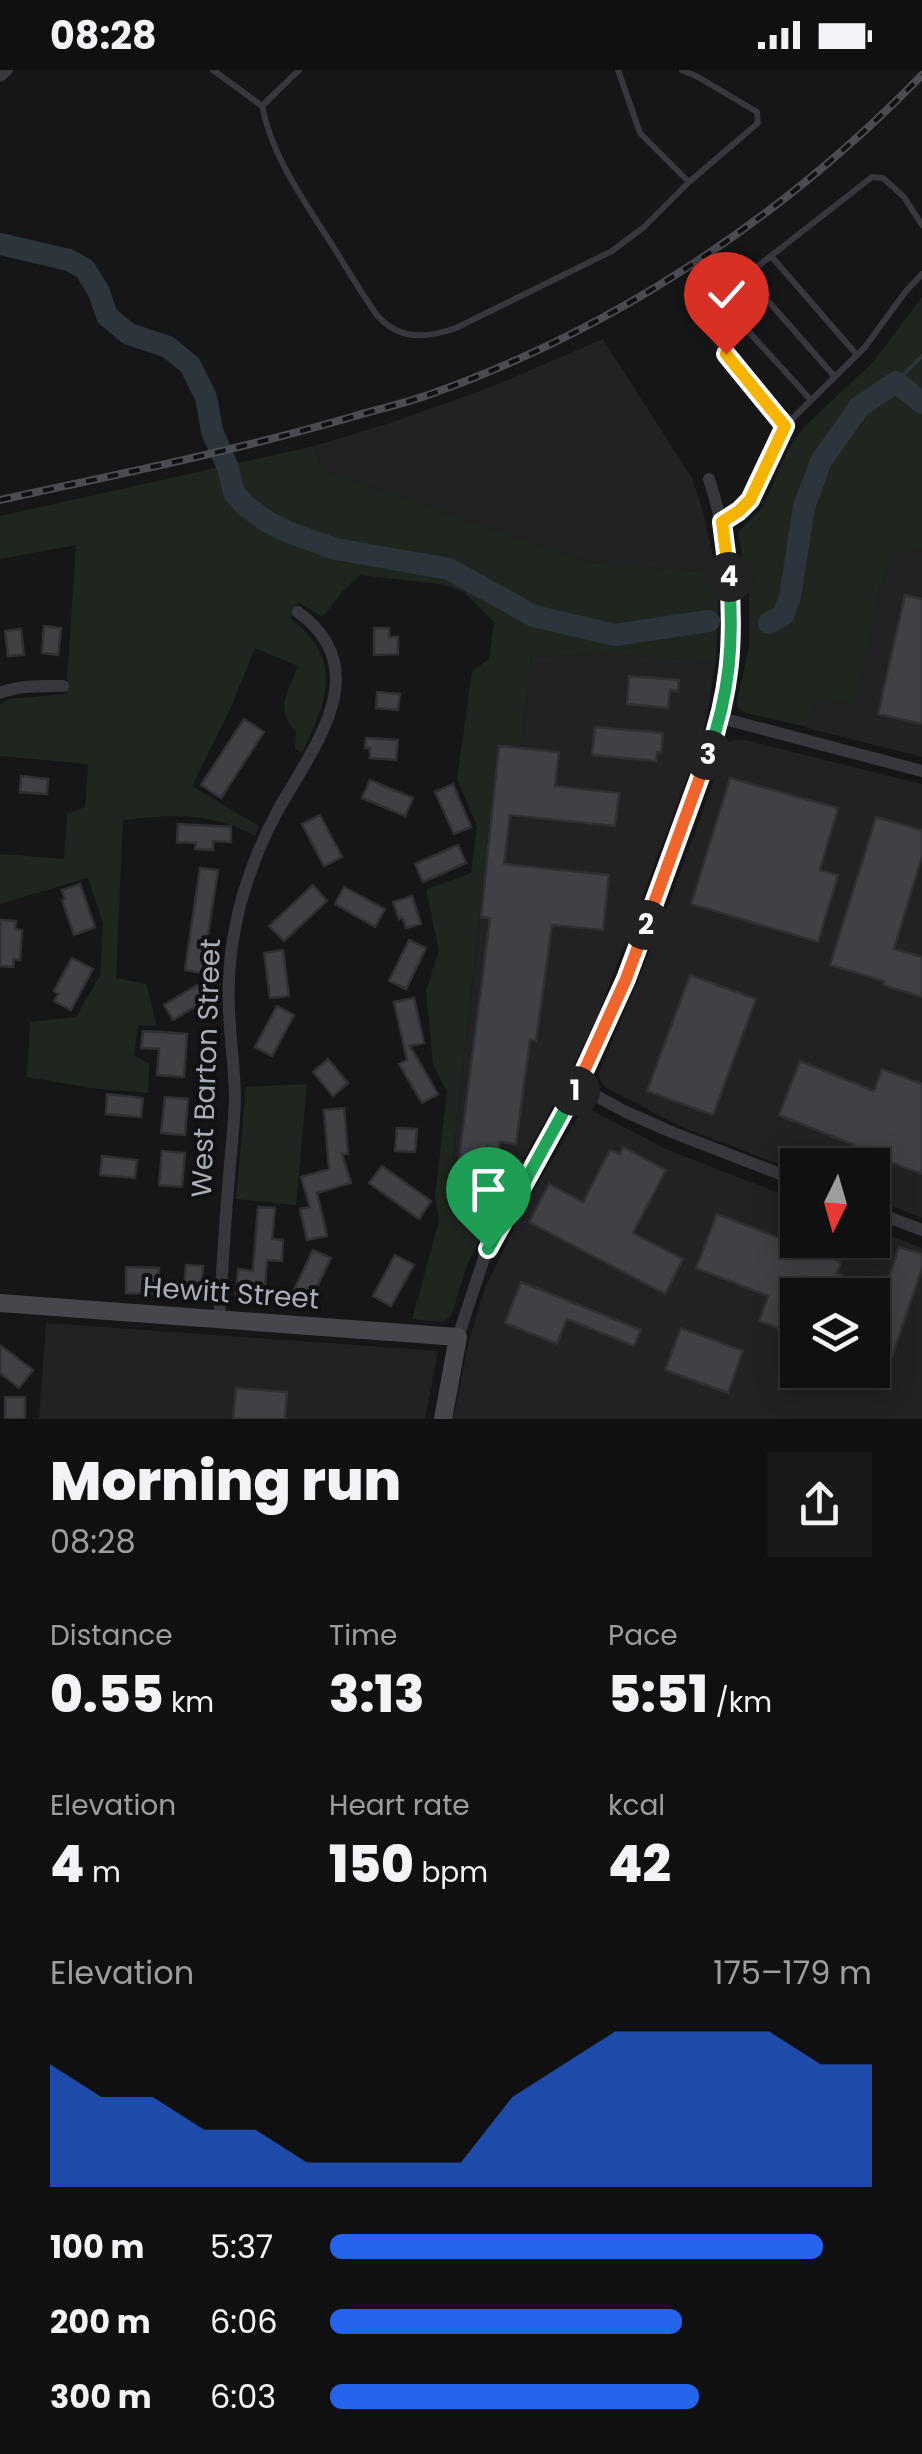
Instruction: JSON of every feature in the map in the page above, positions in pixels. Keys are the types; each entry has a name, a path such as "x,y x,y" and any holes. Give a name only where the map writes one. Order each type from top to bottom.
{"street":[{"path":"0,76 7,70"},
{"path":"442,1419 458,1337 492,1240 578,1086 626,979 721,718 732,622 728,559 709,479"},
{"name":"West Barton Street","path":"219,1320 234,1118 229,1005 234,936 246,887 267,832 330,717 336,694 335,666 329,646 320,631 298,612"},
{"path":"0,693 28,686 62,686"},
{"path":"721,718 922,770"},
{"path":"578,1086 624,1111 780,1174"},
{"path":"890,1218 922,1230"},
{"name":"Hewitt Street","path":"0,1303 458,1337"}],"lane":[{"path":"213,70 262,106 266,129 281,163 377,315 404,334 436,335 598,259 644,227 758,123 757,112 682,70"},
{"path":"262,106 299,70"},
{"path":"618,70 640,133 689,182"},
{"path":"785,426 726,354 704,322 703,309 872,177 883,178 904,197 922,225"},
{"path":"771,256 857,355"},
{"path":"722,522 750,500 785,426 857,355 922,274"},
{"path":"746,276 835,378"},
{"path":"718,298 811,400"}],"shaded area":[{"path":"922,297 922,548 892,554 879,590 855,704 816,696 807,727 746,713 738,708 737,701 749,647 749,593 738,532 762,508 790,446 805,426 874,361"},
{"path":"603,339 693,480 716,573 589,562 322,470 314,446 491,387"},
{"path":"314,446 322,470 589,562 716,573 716,661 605,654 531,657 521,747 498,745 449,1196 496,1204 466,1268 451,1316 443,1322 412,1319 439,1221 435,1196 447,1091 433,1065 426,991 439,951 426,890 471,873 477,826 457,779 472,671 489,659 494,622 464,592 445,585 360,575 323,617 298,602 290,618 318,649 326,681 319,715 302,753 295,749 296,732 284,708 298,666 255,648 192,786 259,826 255,836 206,819 174,816 123,820 116,978 146,984 157,1026 138,1025 134,1056 149,1063 148,1093 27,1077 30,1022 76,1017 100,975 103,923 88,878 0,904 0,854 64,859 67,814 85,807 88,764 0,756 0,705 8,699 66,694 76,545 0,559 0,516"},
{"path":"922,548 922,757 807,728 815,695 879,590 892,553"},
{"path":"605,654 716,661 699,746 597,1018 539,1132 496,1204 449,1197 498,744 521,746 531,657"},
{"path":"733,740 922,784 922,1218 890,1206 890,1148 780,1148 780,1165 679,1126 605,1087 600,1080 599,1073 659,930 727,745"},
{"path":"307,1084 296,1205 236,1199 246,1087"},
{"path":"589,1109 668,1150 780,1193 780,1258 890,1258 890,1236 922,1248 922,1419 453,1419 469,1340 485,1288 527,1202 579,1115"},
{"path":"46,1323 438,1351 425,1419 39,1419"}],"building":[{"path":"905,595 922,599 922,724 878,714"},
{"path":"44,626 61,628 58,655 42,653"},
{"path":"374,628 389,628 389,637 398,637 398,654 374,655"},
{"path":"21,629 24,655 8,656 5,631"},
{"path":"629,676 679,680 678,691 670,690 668,708 627,704"},
{"path":"377,692 400,694 398,710 376,708"},
{"path":"244,719 264,732 221,798 201,785"},
{"path":"595,727 663,733 661,753 657,752 656,761 592,755"},
{"path":"366,738 398,740 396,760 370,758"},
{"path":"499,746 559,752 555,786 619,793 615,826 510,815 504,864 609,875 603,930 552,925 536,1041 530,1040 516,1144 500,1142 499,1149 487,1147 485,1161 459,1158 490,918 481,917"},
{"path":"21,776 48,779 47,794 20,792"},
{"path":"730,778 838,808 820,870 838,875 818,942 691,904"},
{"path":"370,780 413,798 405,816 362,798"},
{"path":"453,784 471,827 454,834 435,792"},
{"path":"320,815 342,857 324,866 302,824"},
{"path":"876,817 922,830 922,856 894,949 922,957 922,997 830,965"},
{"path":"178,824 231,827 231,842 213,841 213,850 195,849 196,843 177,842"},
{"path":"458,845 466,863 423,882 415,864"},
{"path":"200,868 218,870 202,973 185,970"},
{"path":"80,884 95,927 74,935 62,890"},
{"path":"313,885 327,901 284,941 269,926"},
{"path":"344,887 385,909 375,927 335,904"},
{"path":"412,896 421,924 406,928 393,902"},
{"path":"0,920 16,921 15,929 22,930 20,960 14,959 13,967 0,966"},
{"path":"409,940 426,948 406,989 389,981"},
{"path":"283,950 289,996 270,998 264,953"},
{"path":"72,958 93,969 71,1010 54,1001 58,994 54,991"},
{"path":"690,975 756,999 713,1115 647,1091"},
{"path":"197,985 206,1000 173,1020 164,1005"},
{"path":"414,998 424,1043 410,1046 438,1094 422,1103 399,1064 407,1060 394,1002"},
{"path":"277,1006 294,1015 272,1056 255,1047"},
{"path":"143,1031 187,1034 184,1077 157,1075 159,1049 141,1048"},
{"path":"328,1059 348,1083 333,1096 313,1072"},
{"path":"800,1061 874,1091 882,1069 922,1084 922,1174 890,1162 890,1148 853,1148 854,1145 779,1115"},
{"path":"107,1094 143,1098 141,1117 106,1114"},
{"path":"165,1097 188,1099 185,1135 161,1133"},
{"path":"344,1108 348,1154 342,1154 351,1183 317,1193 327,1236 307,1240 300,1209 310,1207 301,1177 329,1169 324,1110"},
{"path":"397,1128 417,1129 415,1152 395,1151"},
{"path":"623,1147 666,1170 633,1233 683,1259 665,1294 529,1222 549,1184 583,1202 610,1150 620,1154"},
{"path":"162,1151 185,1153 182,1187 159,1185"},
{"path":"102,1156 137,1160 135,1178 100,1175"},
{"path":"382,1166 431,1201 419,1219 369,1183"},
{"path":"258,1207 275,1208 272,1239 283,1240 282,1261 267,1260 264,1298 236,1295 238,1269 253,1271"},
{"path":"717,1214 780,1238 780,1258 831,1258 841,1262 837,1273 842,1274 840,1278 780,1278 780,1329 759,1321 768,1296 696,1268"},
{"path":"899,1247 922,1254 922,1268 892,1357 890,1356 889,1278"},
{"path":"313,1250 331,1258 310,1301 293,1292"},
{"path":"395,1255 414,1265 391,1306 373,1296"},
{"path":"186,1265 203,1266 201,1291 184,1290"},
{"path":"126,1267 159,1268 158,1294 126,1293"},
{"path":"521,1282 641,1330 634,1346 567,1319 557,1344 505,1323"},
{"path":"681,1328 743,1351 728,1393 665,1370"},
{"path":"0,1345 33,1370 19,1388 0,1373"},
{"path":"236,1388 287,1392 285,1419 233,1419"},
{"path":"5,1397 25,1397 25,1419 5,1419"}],"waterway":[{"path":"0,244 69,260 85,269 107,316 129,334 168,347 190,365 206,397 212,431 234,493 268,522 336,549 449,569 534,616 615,635 709,621"},
{"path":"896,382 922,356"},
{"path":"769,623 783,615 790,597 804,507 821,461 859,407 896,382 922,403"}],"railway":[{"path":"0,500 311,428 428,395 497,368 630,302 693,264 813,175 922,75"}],"route":[{"path":"488,1249 567,1108 626,979 721,718 732,622 722,522 750,500 785,426 726,354"}]}
